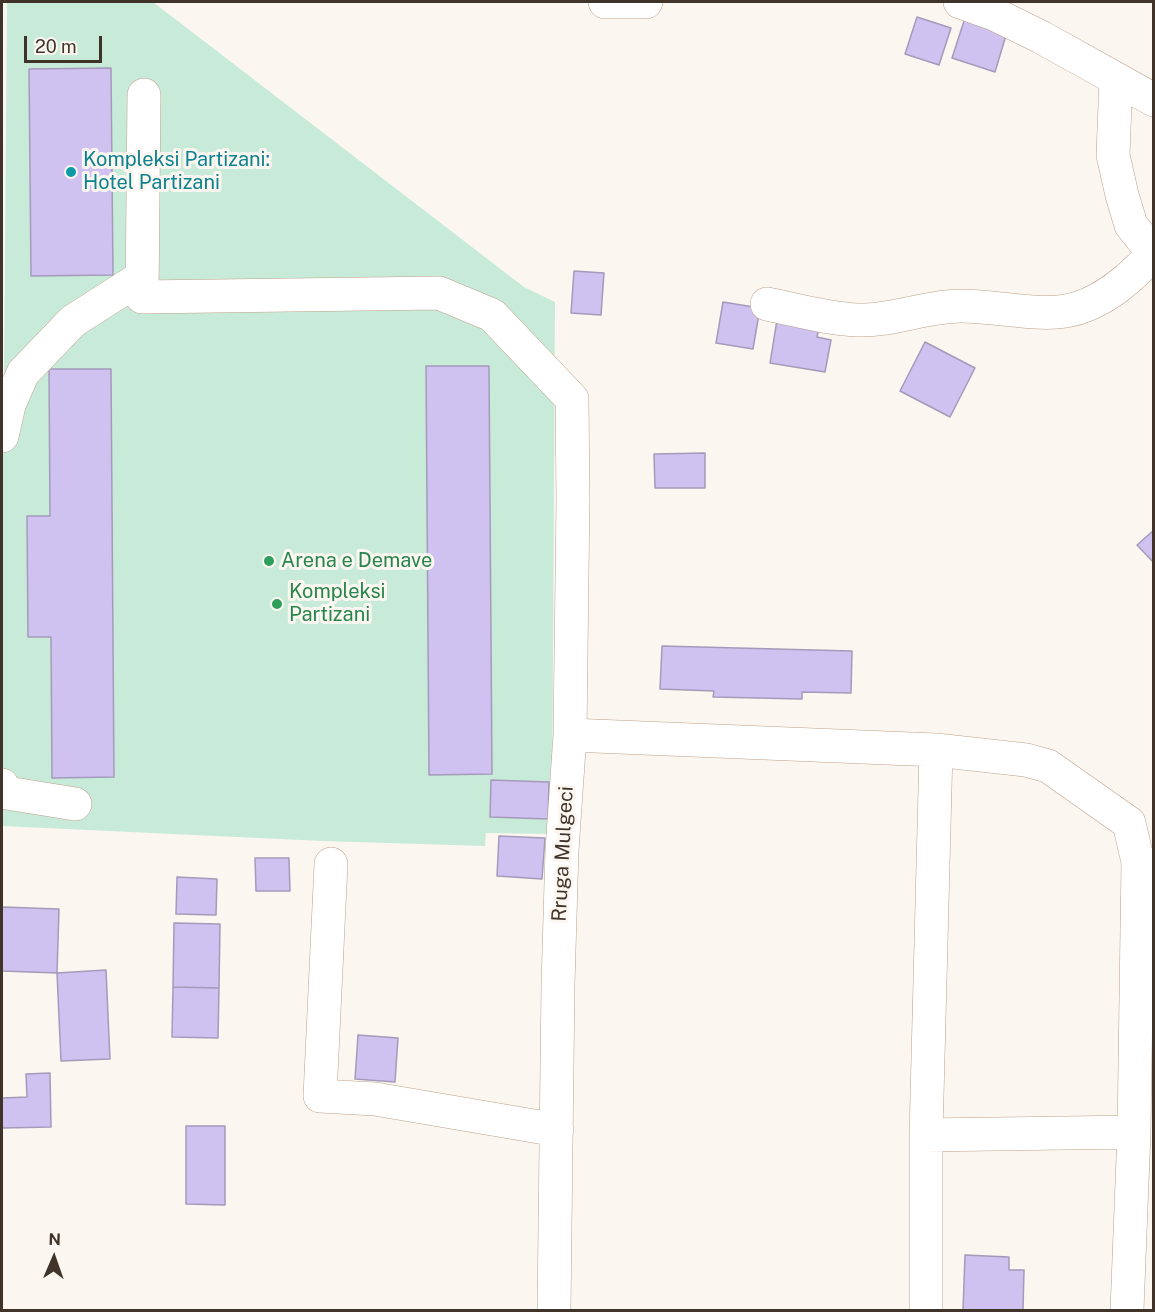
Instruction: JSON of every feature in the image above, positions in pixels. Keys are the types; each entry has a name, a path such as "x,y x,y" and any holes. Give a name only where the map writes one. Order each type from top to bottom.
{"street":[{"path":"605,2 646,2"},
{"path":"960,2 994,14 1041,37 1154,100"},
{"path":"768,304 858,320 885,318 938,307 1066,311 1093,302 1116,288 1135,273 1153,254 1131,225 1113,154 1116,79"},
{"path":"4,416 23,373 73,321 142,277 144,95"},
{"name":"Rruga Mulgeci","path":"142,277 142,297 439,293 492,315 572,399 570,735 562,850 558,984 554,1311"},
{"path":"570,735 936,750 1026,760 1048,766 1129,823 1146,864 1127,1311"},
{"path":"926,1311 926,1135 936,750"},
{"path":"2,785 7,793 75,804"},
{"path":"331,864 320,1096 375,1099 557,1130"},
{"path":"926,1135 1134,1132"}],"green space":[{"name":"Kompleksi Partizani","path":"7,2 153,2 524,287 555,302 552,834 486,833 485,846 2,826 2,381 4,381"}],"building":[{"path":"917,17 951,28 939,65 905,54"},
{"path":"965,18 1007,32 995,72 952,58"},
{"name":"Kompleksi Partizani: Hotel Partizani","path":"111,68 113,275 31,276 29,69"},
{"path":"574,271 604,273 601,315 571,313"},
{"path":"723,302 760,308 753,349 716,343"},
{"path":"777,320 819,327 817,337 831,340 825,372 770,363"},
{"path":"925,342 975,368 950,417 900,391"},
{"path":"426,366 489,366 492,774 429,775"},
{"path":"49,369 111,369 114,777 52,778 51,637 28,637 27,516 50,516"},
{"path":"705,453 705,488 655,488 654,454"},
{"path":"1154,530 1154,563 1137,545"},
{"path":"662,646 852,651 851,693 802,692 802,699 713,697 714,691 660,689"},
{"path":"491,780 549,782 548,819 490,817"},
{"path":"499,836 545,838 542,879 497,876"},
{"path":"255,858 289,858 290,891 256,891"},
{"path":"177,877 217,879 216,915 176,914"},
{"path":"2,907 59,909 57,973 2,971"},
{"path":"174,923 220,924 219,988 173,987"},
{"path":"106,970 110,1059 61,1061 57,973"},
{"path":"173,987 219,988 218,1038 172,1037"},
{"path":"358,1035 398,1038 395,1082 355,1079"},
{"path":"50,1073 51,1127 2,1128 2,1098 27,1097 26,1074"},
{"path":"186,1126 225,1126 225,1205 186,1204"},
{"path":"965,1255 1009,1257 1009,1270 1024,1270 1023,1310 963,1310"}],"place":[{"name":"Kompleksi Partizani: Hotel Partizani","path":"71,172"},
{"name":"Arena e Demave","path":"269,561"},
{"name":"Kompleksi Partizani","path":"277,604"}]}
